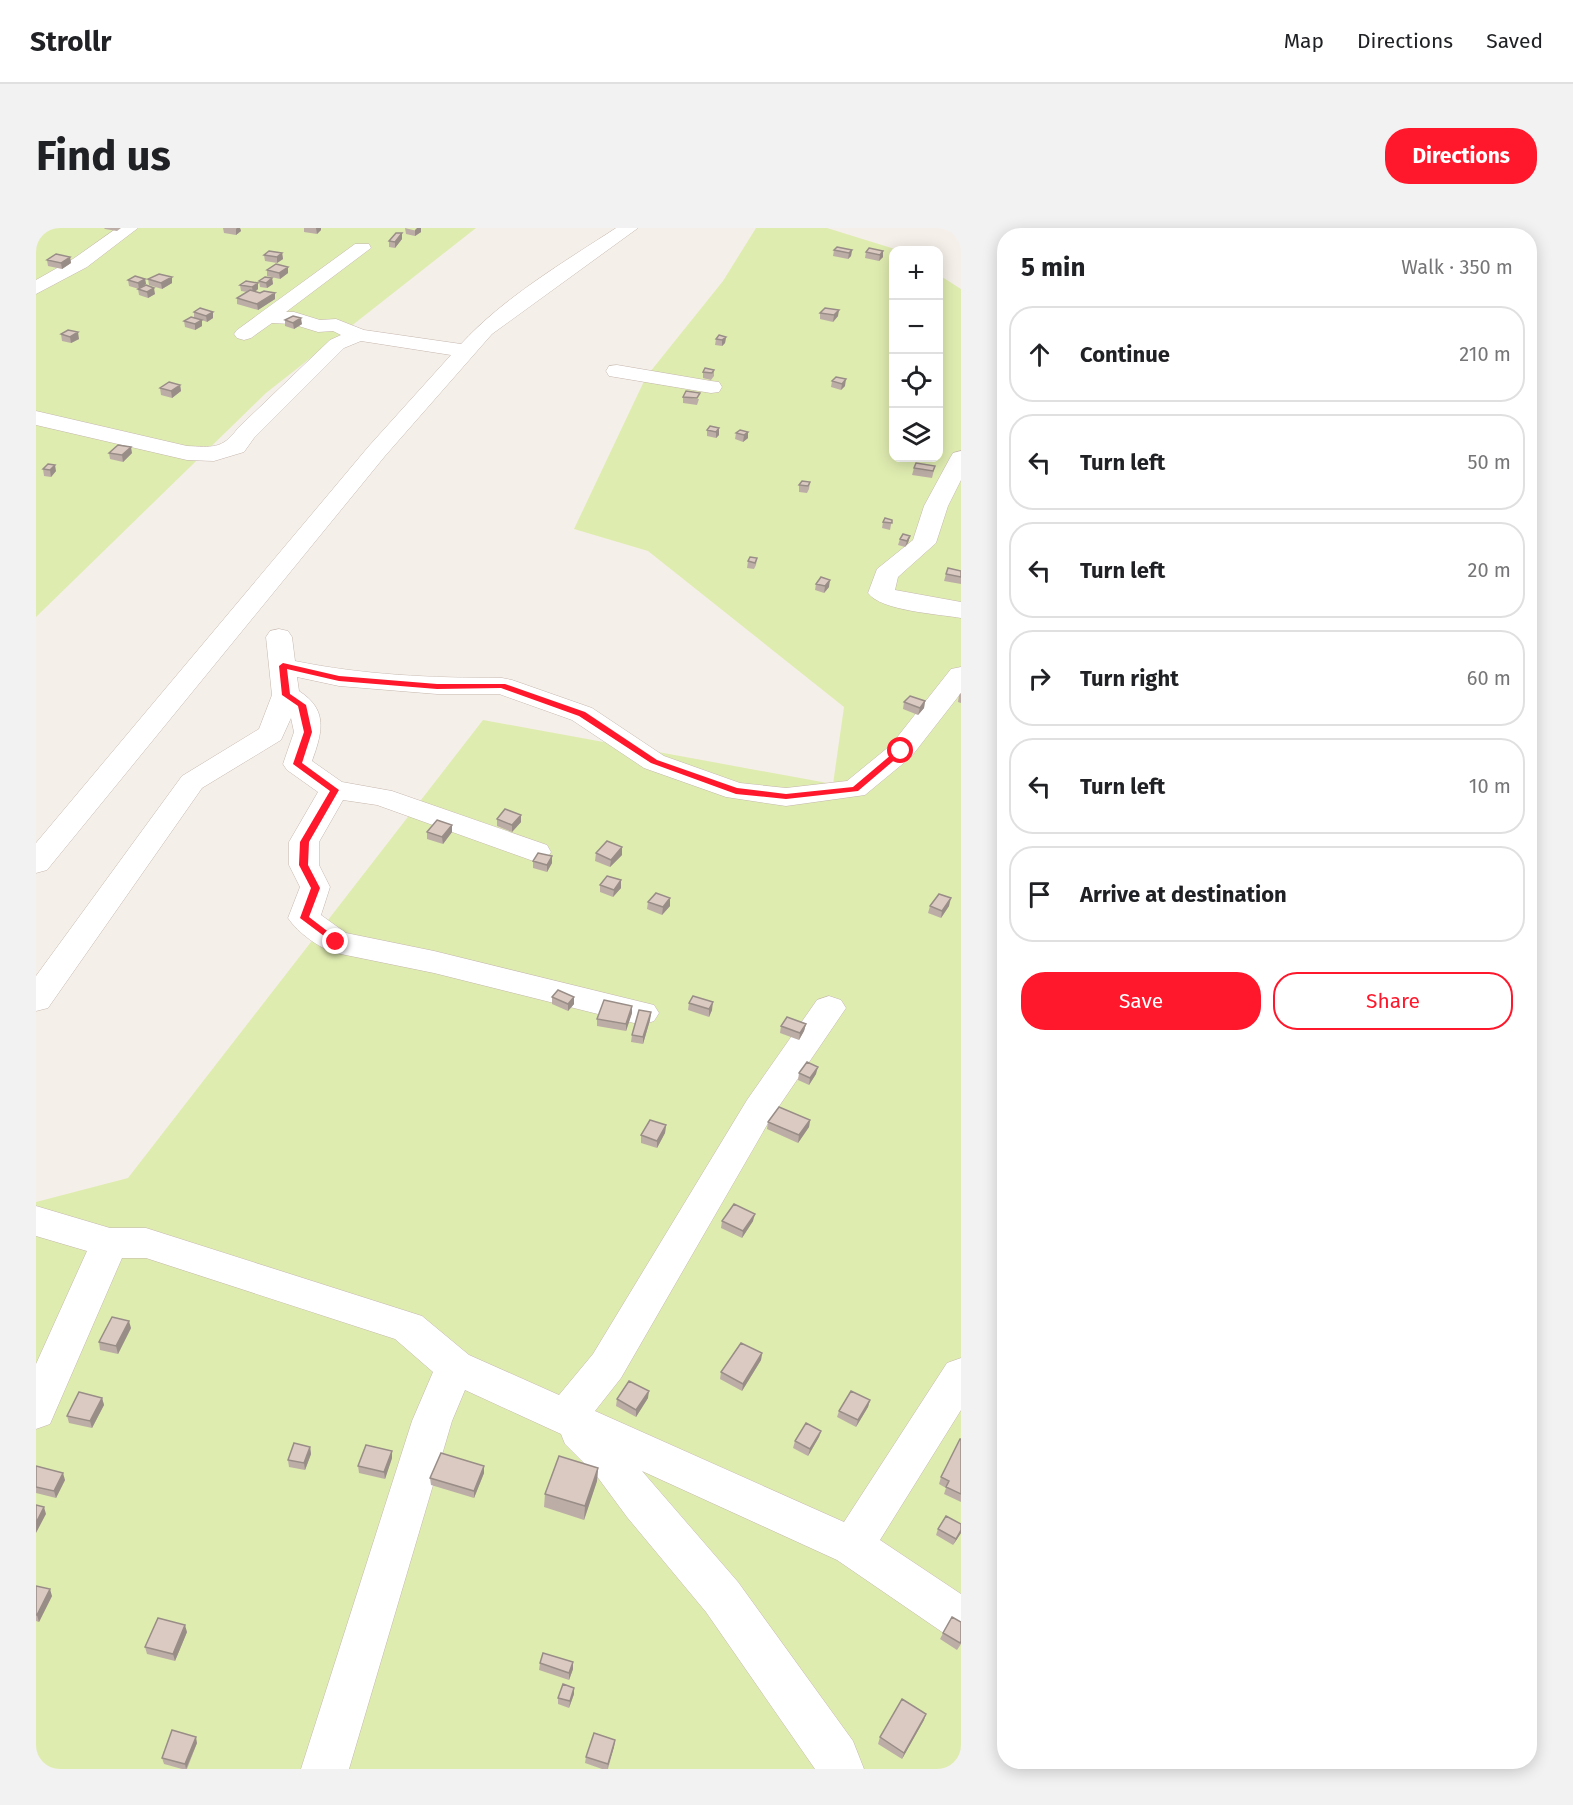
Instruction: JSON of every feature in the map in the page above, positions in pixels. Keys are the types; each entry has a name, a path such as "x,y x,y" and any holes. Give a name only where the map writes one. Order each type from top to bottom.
{"street":[{"path":"36,288 80,263 129,228"},
{"path":"36,862 377,451 485,330 507,312 629,228"},
{"path":"243,334 362,248"},
{"path":"270,316 280,319 294,318 318,326 336,325 359,335 466,351"},
{"path":"36,418 162,448 214,454 236,447 246,433 338,344 359,335"},
{"path":"617,370 711,387"},
{"path":"961,459 936,506 924,543 886,574 881,593 894,599 961,610"},
{"path":"936,506 961,507"},
{"path":"283,666 339,678 437,686 502,686 582,714 654,762 736,791 786,797 855,789 901,751 961,675"},
{"path":"283,666 302,705 308,732 297,764 334,790 382,797 536,852"},
{"path":"36,1000 192,782 271,734 283,666"},
{"path":"334,790 304,842 304,865 315,888 304,918 336,942 434,962 642,1013"},
{"path":"567,1417 608,1366 759,1109 829,1008"},
{"path":"36,1221 110,1243 146,1243 408,1327 455,1367 852,1546 961,1618"},
{"path":"36,1412 110,1243"},
{"path":"325,1769 432,1421 455,1367"},
{"path":"852,1546 961,1375"},
{"path":"567,1417 611,1462 642,1504 722,1597 836,1758 840,1769"}],"green space":[{"path":"36,228 476,228 266,393 36,617"},
{"path":"756,228 827,228 889,247 889,462 943,462 943,278 961,289 961,1769 36,1769 36,1202 128,1178 483,720 833,784 844,707 648,551 574,529 646,377 723,281"}],"building":[{"path":"396,233 402,233 395,242 389,241"},
{"path":"837,247 852,250 849,253 834,250"},
{"path":"869,248 883,251 880,255 866,252"},
{"path":"269,251 282,253 277,257 264,255"},
{"path":"56,254 70,257 61,263 47,260"},
{"path":"276,264 288,267 279,273 267,270"},
{"path":"159,274 172,277 161,283 148,279"},
{"path":"135,276 145,279 138,283 128,280"},
{"path":"265,277 272,278 266,283 259,281"},
{"path":"246,281 258,283 252,287 240,285"},
{"path":"146,285 154,288 147,292 138,289"},
{"path":"250,290 275,293 257,304 237,298"},
{"path":"200,308 213,312 206,316 194,312"},
{"path":"825,308 839,310 834,315 820,313"},
{"path":"293,316 301,318 293,323 285,320"},
{"path":"191,317 202,320 195,324 184,321"},
{"path":"68,330 78,332 70,337 61,334"},
{"path":"719,335 726,337 722,340 716,339"},
{"path":"705,368 714,370 712,373 703,372"},
{"path":"836,377 846,379 842,384 832,381"},
{"path":"169,382 180,385 171,391 160,388"},
{"path":"686,391 700,393 697,398 683,397"},
{"path":"710,426 719,428 716,432 707,430"},
{"path":"740,430 748,432 744,435 736,433"},
{"path":"118,445 131,447 122,455 109,453"},
{"path":"916,463 935,466 933,471 914,468"},
{"path":"48,464 55,465 50,470 43,469"},
{"path":"802,481 810,482 808,486 799,485"},
{"path":"885,518 892,520 892,523 883,522"},
{"path":"903,534 910,536 907,541 900,539"},
{"path":"750,557 757,558 755,563 748,561"},
{"path":"948,568 961,571 961,577 946,574"},
{"path":"821,577 830,580 825,586 816,584"},
{"path":"910,696 925,701 920,708 904,702"},
{"path":"505,809 521,815 512,825 497,819"},
{"path":"437,820 452,825 442,837 427,832"},
{"path":"607,841 622,847 611,860 596,853"},
{"path":"538,853 552,856 547,865 533,861"},
{"path":"607,876 621,880 614,890 600,885"},
{"path":"656,893 670,898 663,907 648,902"},
{"path":"939,894 951,898 942,911 930,906"},
{"path":"558,990 574,997 568,1004 552,997"},
{"path":"693,996 713,1002 709,1009 689,1003"},
{"path":"604,1000 632,1006 626,1024 597,1019"},
{"path":"639,1010 651,1012 643,1037 632,1035"},
{"path":"787,1017 806,1024 800,1033 781,1026"},
{"path":"807,1062 818,1067 810,1078 799,1073"},
{"path":"779,1107 810,1120 799,1135 768,1122"},
{"path":"650,1120 666,1125 657,1141 641,1135"},
{"path":"734,1204 755,1214 743,1231 722,1221"},
{"path":"112,1317 129,1321 116,1346 99,1342"},
{"path":"741,1343 762,1353 743,1384 721,1372"},
{"path":"629,1381 649,1391 636,1410 617,1399"},
{"path":"851,1391 870,1400 858,1420 839,1411"},
{"path":"79,1392 102,1398 90,1421 67,1416"},
{"path":"806,1423 821,1431 810,1449 795,1441"},
{"path":"960,1439 961,1494 946,1487 949,1481 941,1477"},
{"path":"294,1443 310,1447 304,1463 288,1460"},
{"path":"366,1445 392,1451 384,1472 358,1466"},
{"path":"441,1453 484,1466 474,1491 430,1478"},
{"path":"559,1456 598,1468 585,1506 545,1494"},
{"path":"36,1466 63,1473 54,1491 36,1487"},
{"path":"36,1505 44,1507 36,1523"},
{"path":"946,1516 961,1524 961,1530 956,1539 938,1529"},
{"path":"36,1586 50,1589 37,1615 36,1615"},
{"path":"952,1617 961,1622 960,1643 943,1633"},
{"path":"158,1618 185,1625 173,1654 145,1647"},
{"path":"543,1653 573,1662 569,1673 540,1663"},
{"path":"563,1684 574,1688 570,1701 558,1698"},
{"path":"902,1699 926,1714 904,1753 880,1737"},
{"path":"172,1730 196,1737 185,1764 162,1758"},
{"path":"594,1733 615,1740 608,1764 586,1757"}],"route":[{"path":"336,942 304,918 315,888 304,865 304,842 334,790 297,764 308,732 302,705 286,695 283,666 339,678 437,686 502,686 582,714 654,762 736,791 786,797 855,789 901,751"}]}
